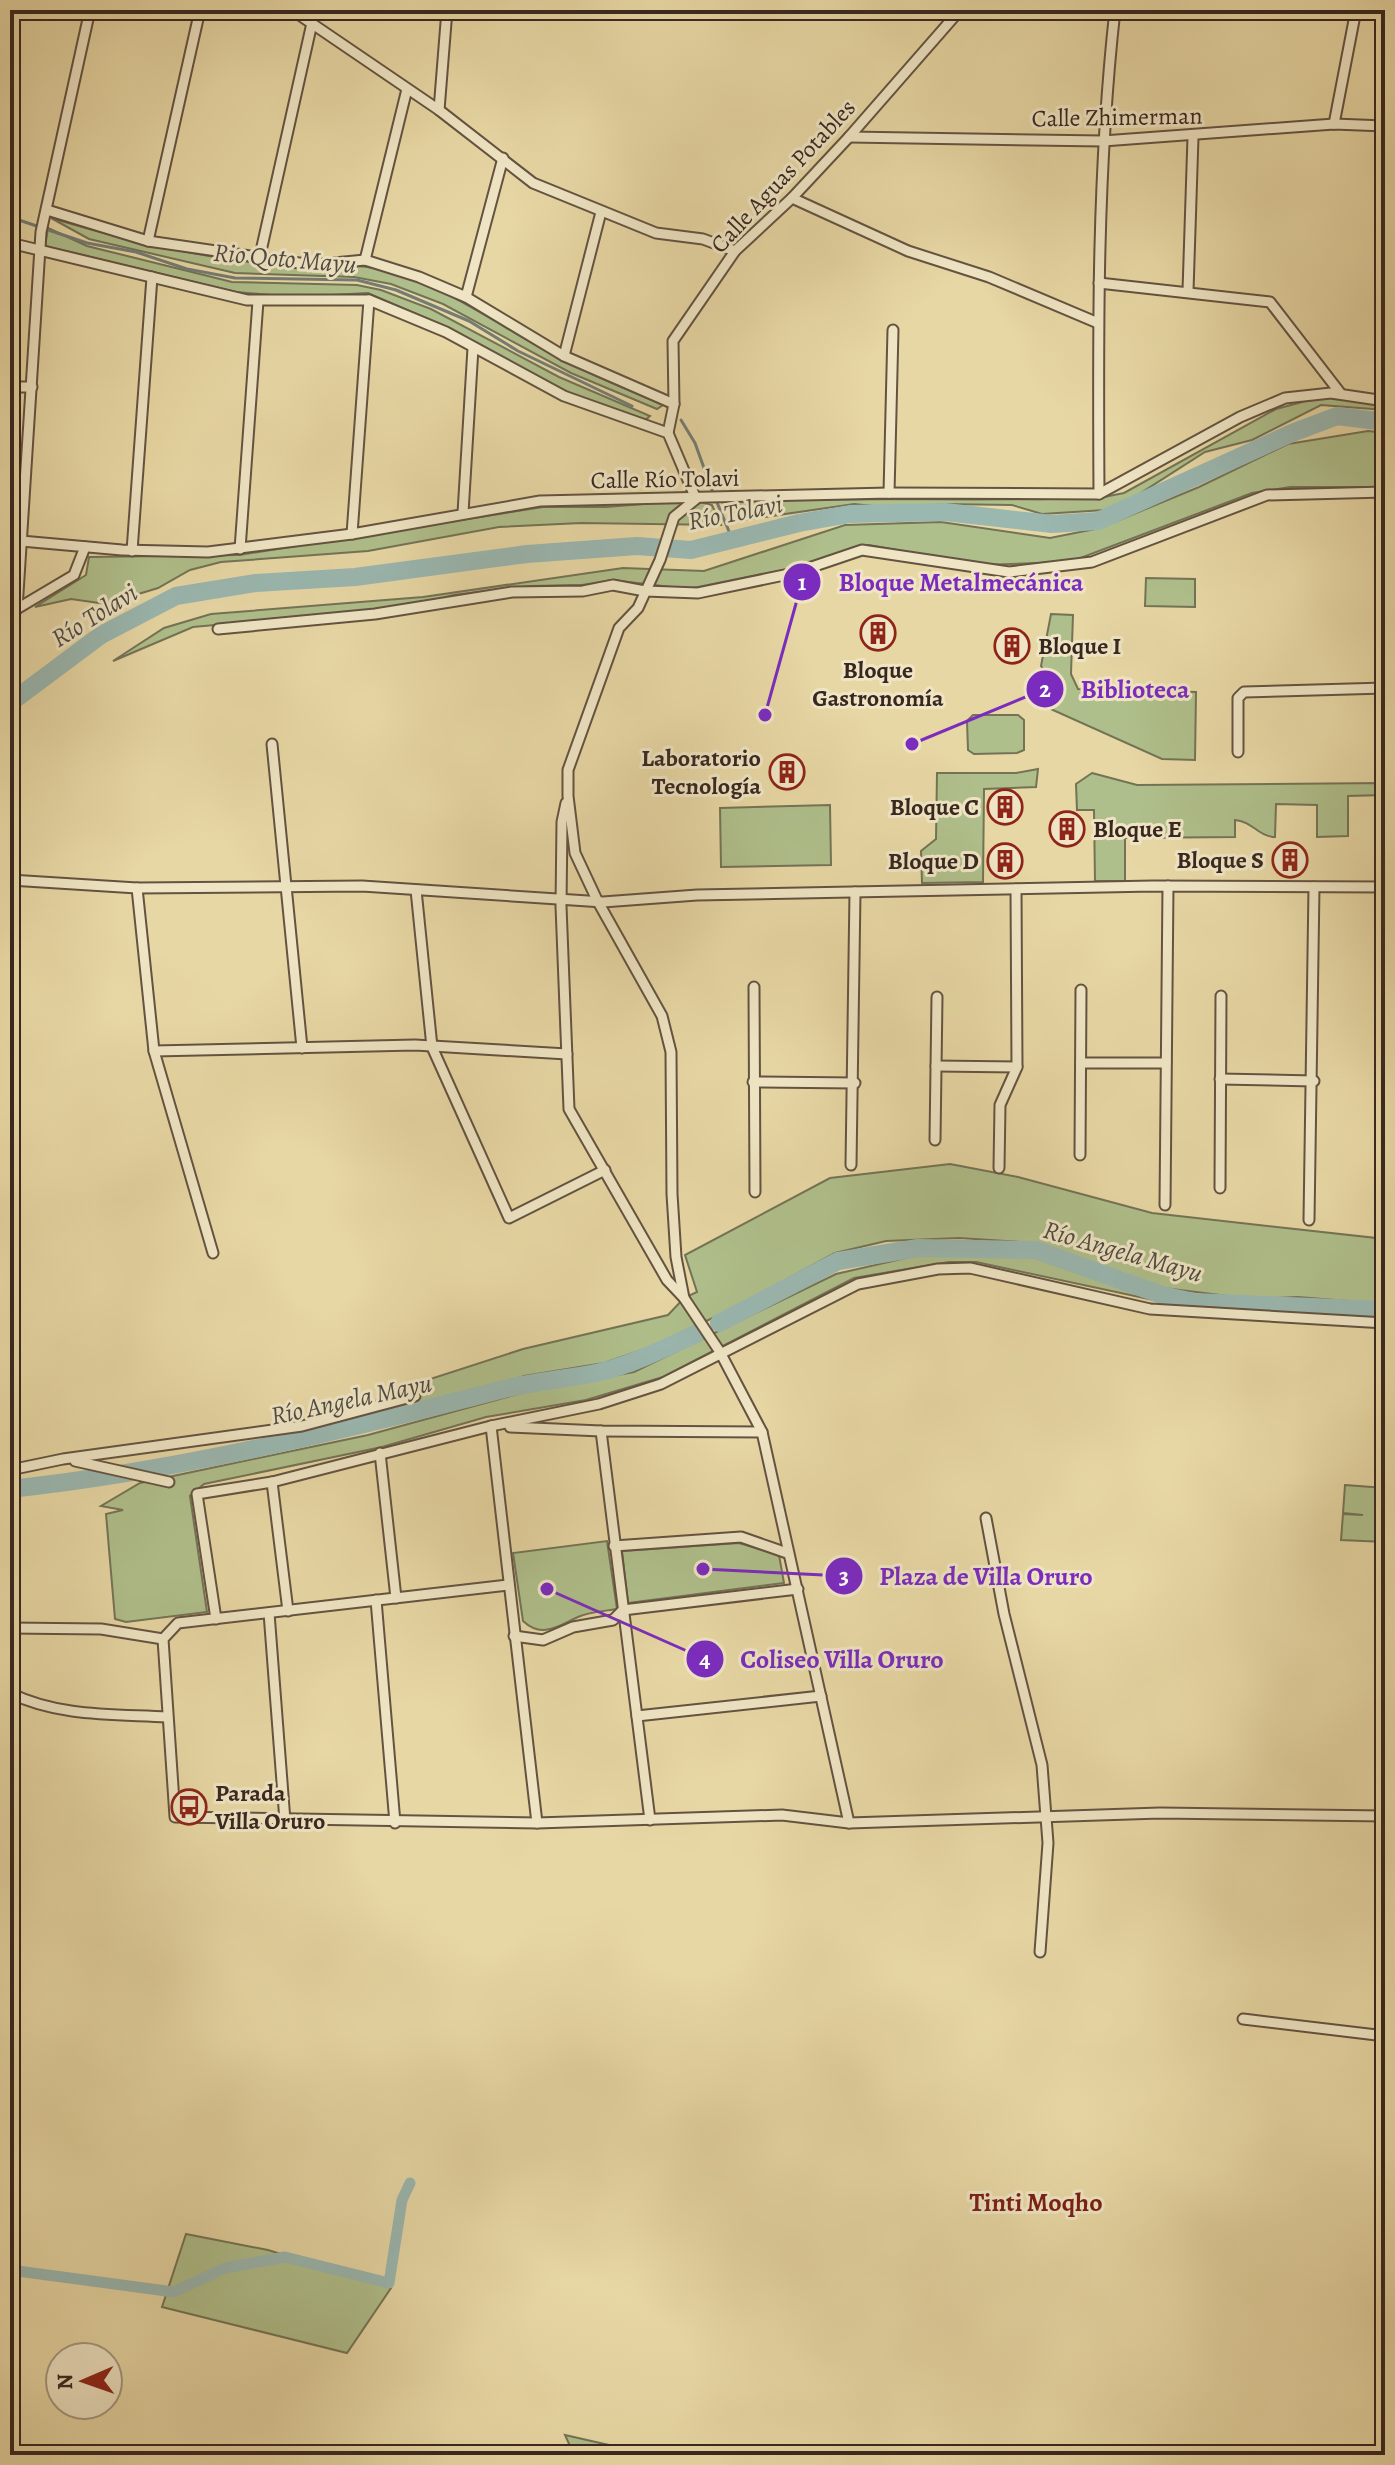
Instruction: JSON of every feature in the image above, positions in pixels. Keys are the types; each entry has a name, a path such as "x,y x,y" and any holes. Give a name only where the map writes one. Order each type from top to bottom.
{"street":[{"path":"13,611 23,541 41,232 90,10"},
{"path":"148,241 200,10"},
{"path":"292,10 439,110 533,183 656,233 703,239 735,251"},
{"path":"439,110 447,10"},
{"name":"Calle Aguas Potables","path":"668,433 674,404 673,341 735,251 792,198 849,137 960,10"},
{"path":"1099,494 1098,323 1103,141 1115,10"},
{"path":"1334,124 1356,10"},
{"path":"259,260 312,23"},
{"path":"365,260 407,89"},
{"name":"Calle Zhimerman","path":"849,137 1103,141 1193,137 1334,124 1385,126"},
{"path":"1188,291 1193,137"},
{"path":"466,297 503,158"},
{"path":"792,198 908,251 989,277 1098,323"},
{"path":"564,356 601,212"},
{"path":"46,214 148,241 259,260 313,265 365,260 419,277 466,297 564,356 674,404"},
{"path":"10,243 258,301 369,300 446,332 564,396 668,433 696,499 674,517 660,560 638,608 619,628 568,770 568,796 575,853 597,900 662,1016 671,1052 672,1194 676,1257 684,1298"},
{"path":"132,551 152,277"},
{"path":"1099,283 1270,302 1341,394"},
{"path":"352,534 369,300"},
{"path":"240,549 258,301"},
{"path":"889,493 893,330"},
{"path":"463,513 473,348"},
{"path":"10,387 32,387"},
{"name":"Calle Río Tolavi","path":"10,540 132,551 240,549 352,534 540,501 889,493 1099,494 1240,417 1285,398 1341,394 1385,401"},
{"path":"218,629 375,614 512,592 583,591 613,585 645,591 698,593 794,573 862,550 1009,572 1069,567 1092,562 1267,495 1385,492"},
{"path":"13,611 74,575 85,547"},
{"path":"1238,752 1238,698 1244,692 1385,688"},
{"path":"272,744 302,1048"},
{"path":"568,796 562,822 561,897 569,1109 667,1280 684,1298 720,1352 762,1432 849,1823"},
{"path":"10,880 137,888 362,886 597,900 1168,886 1385,887"},
{"path":"1165,1205 1168,886"},
{"path":"1309,1220 1314,1081 1314,887"},
{"path":"137,888 154,1051 213,1253"},
{"path":"999,1168 1000,1105 1017,1067 1016,889"},
{"path":"416,890 432,1047 509,1218 605,1170"},
{"path":"851,1165 855,1083 855,892"},
{"path":"754,987 755,1192"},
{"path":"1080,1155 1081,990"},
{"path":"1220,1188 1221,996"},
{"path":"935,1140 937,997"},
{"path":"154,1051 432,1047 567,1054"},
{"path":"1081,1063 1166,1063"},
{"path":"936,1066 1017,1067"},
{"path":"1220,1079 1314,1081"},
{"path":"753,1082 855,1083"},
{"path":"216,1619 197,1494 272,1482 491,1426 564,1413 661,1384 858,1284 938,1269 970,1268 1150,1309 1385,1323"},
{"path":"10,1470 63,1459 302,1426 415,1396"},
{"path":"491,1426 601,1431 762,1432"},
{"path":"491,1426 537,1823"},
{"path":"601,1431 650,1820"},
{"path":"380,1453 396,1598"},
{"path":"63,1459 169,1482"},
{"path":"272,1482 288,1611"},
{"path":"986,1518 1004,1614 1042,1765 1048,1843 1040,1952"},
{"path":"614,1546 741,1537 787,1553"},
{"path":"508,1585 178,1623 163,1639 175,1817 537,1823 782,1815 849,1823 1160,1813 1385,1816"},
{"path":"514,1636 543,1640 573,1627 613,1620 623,1610 798,1589"},
{"path":"376,1600 395,1823"},
{"path":"269,1613 285,1821"},
{"path":"10,1628 101,1629 163,1639"},
{"path":"10,1693 35,1705 63,1712 167,1717"},
{"path":"637,1716 821,1696"},
{"path":"1243,2019 1385,2036"}],"green space":[{"path":"51,218 134,241 219,258 288,266 361,266 399,275 448,295 575,366 663,405 657,409 571,373 443,304 391,284 354,277 235,273 89,239"},
{"path":"48,228 87,246 232,282 357,285 381,290 431,309 559,377 650,416 644,421 565,393 449,328 368,293 295,297 236,292 45,246"},
{"path":"1321,397 1385,404 1385,410 1321,405 1252,440 1205,452 1136,496 1105,510 1042,514 1012,505 943,504 903,509 854,504 744,520 722,502 1099,498 1124,493 1276,409"},
{"path":"1368,431 1385,433 1385,487 1290,487 1252,493 1070,562 980,565 869,545 788,569 688,589 612,580 582,585 530,586 454,595 419,604 193,627 113,661 164,628 211,614 423,597 623,568 704,571 845,525 941,522 1050,538 1100,528 1199,487 1288,444"},
{"path":"693,500 712,505 721,525 581,523 499,527 368,551 221,562 190,570 158,588 106,604 71,599 35,607 86,575 89,557 239,555 543,507 606,507"},
{"path":"1146,578 1195,579 1195,607 1145,606"},
{"path":"1051,614 1073,615 1071,674 1078,689 1196,692 1195,760 1162,759 1044,706 1056,685 1041,666"},
{"path":"973,715 1018,715 1024,720 1024,750 1017,753 974,754 968,750 967,721"},
{"path":"1038,769 1036,787 984,789 983,882 922,883 921,851 936,839 937,773 1016,773"},
{"path":"1092,773 1137,785 1385,783 1385,795 1348,796 1348,836 1317,837 1317,805 1276,804 1275,837 1235,820 1235,837 1125,838 1125,881 1095,881 1094,810 1077,810 1076,784"},
{"path":"830,805 831,865 721,867 720,808"},
{"path":"950,1164 1018,1177 1152,1213 1385,1239 1385,1304 1298,1297 1252,1299 1164,1288 1036,1243 959,1238 886,1241 835,1253 730,1310 648,1348 604,1363 524,1376 447,1404 415,1405 415,1384 523,1349 668,1315 684,1298 697,1292 685,1255 830,1178"},
{"path":"919,1255 1033,1257 1158,1301 976,1262 949,1262 854,1278 663,1377 586,1400 486,1417 382,1447 204,1484 190,1496 207,1612 126,1622 115,1619 106,1514 123,1510 101,1506 140,1483 368,1435 529,1391 634,1372 836,1274"},
{"path":"1345,1485 1385,1488 1385,1542 1341,1540 1343,1514 1363,1515 1343,1513"},
{"path":"607,1541 617,1609 587,1614 543,1630 523,1621 513,1553"},
{"path":"739,1543 779,1555 784,1583 628,1603 622,1551"},
{"path":"186,2234 268,2250 391,2288 347,2353 162,2307"},
{"path":"565,2435 653,2455 574,2455"}],"waterway":[{"name":"Rio Qoto Mayu","path":"10,217 87,243 136,252 187,269 235,278 357,280 396,290 469,321 518,351 632,406"},
{"name":"Río Tolavi","path":"10,703 101,635 176,596 256,583 355,577 527,554 637,546 691,550 799,523 850,514 945,512 1052,524 1098,521 1292,433 1337,416 1385,422"},
{"path":"681,420 695,443 713,493"},
{"path":"716,500 733,541"},
{"name":"Río Angela Mayu","path":"719,1323 838,1261 918,1248 1036,1250 1162,1295 1194,1302 1385,1310"},
{"name":"Río Angela Mayu","path":"10,1489 197,1461 516,1386 600,1372 637,1360 696,1334"},
{"path":"10,2270 174,2292 225,2268 285,2257 389,2283 402,2200 410,2183"}],"place":[{"name":"Bloque Gastronomía","path":"878,633"},
{"name":"Bloque I","path":"1012,646"},
{"name":"Bloque Metalmecánica","path":"765,715"},
{"name":"Biblioteca","path":"912,744"},
{"name":"Laboratorio Tecnología","path":"787,772"},
{"name":"Bloque C","path":"1005,807"},
{"name":"Bloque E","path":"1067,829"},
{"name":"Bloque S","path":"1290,860"},
{"name":"Bloque D","path":"1005,861"},
{"name":"Plaza de Villa Oruro","path":"703,1569"},
{"name":"Coliseo Villa Oruro","path":"547,1589"},
{"name":"Parada Villa Oruro","path":"189,1807"}],"district":[{"name":"Tinti Moqho","path":"1036,2202"}]}
